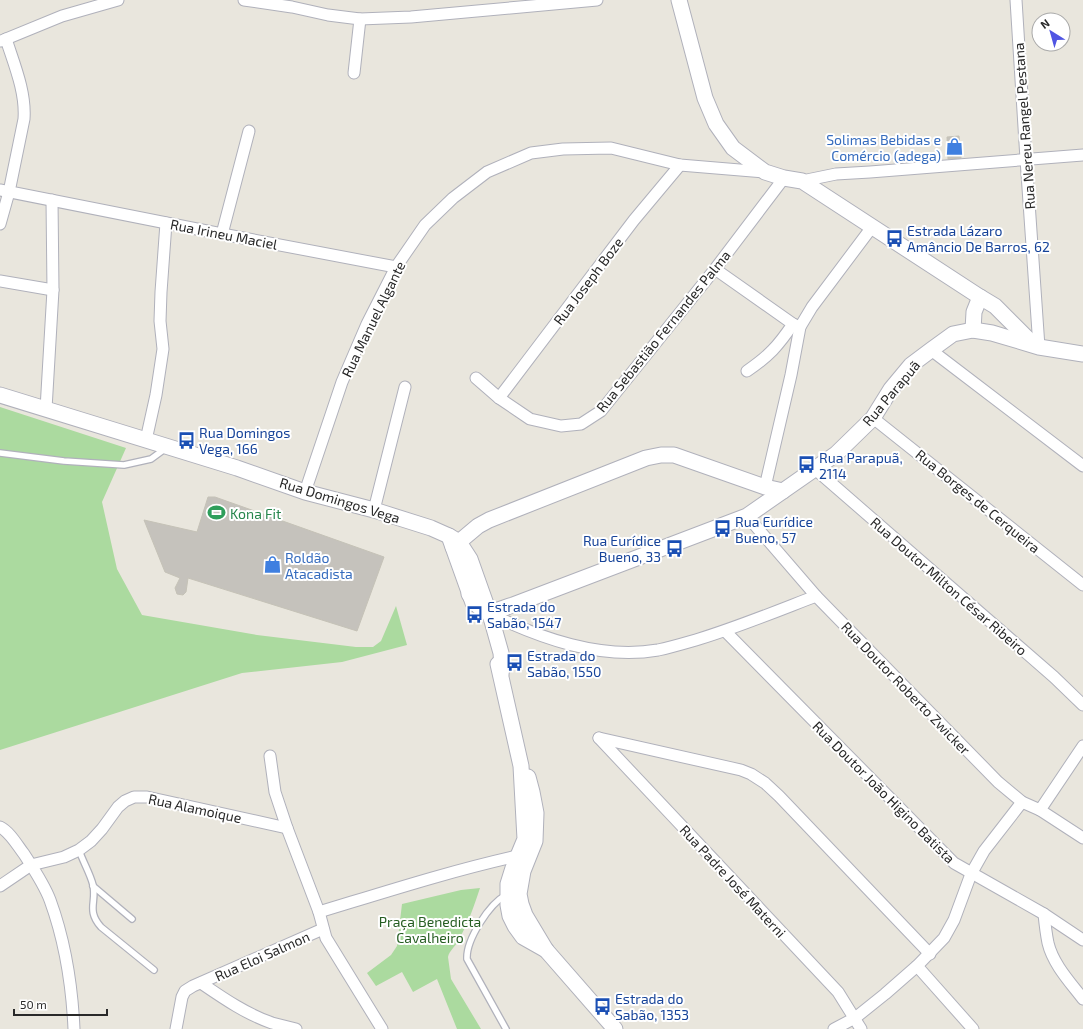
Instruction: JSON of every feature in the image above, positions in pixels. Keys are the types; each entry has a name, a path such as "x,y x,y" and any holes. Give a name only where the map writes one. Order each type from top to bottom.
{"street":[{"path":"0,224 4,191 24,119 25,108 23,96 3,40 62,16 118,0"},
{"path":"244,0 292,7 328,15 360,19 411,17 597,0"},
{"path":"516,0 529,6"},
{"path":"679,0 706,98 716,124 733,148 765,172 784,178 802,181 836,174 1083,155"},
{"name":"Rua Nereu Rangel Pestana","path":"1016,0 1036,346"},
{"path":"354,73 360,19"},
{"path":"222,234 249,131"},
{"name":"Rua Manuel Algante","path":"305,492 342,382 367,324 396,267 425,225 453,198 487,172 531,153 563,149 611,148 680,165 765,172"},
{"name":"Rua Joseph Boze","path":"499,398 634,220 680,165"},
{"name":"Rua Sebastião Fernandes Palma","path":"476,378 499,398 530,418 561,426 581,424 601,411 715,269 784,178"},
{"path":"802,181 995,306 1036,346"},
{"name":"Rua Irineu Maciel","path":"4,191 396,267"},
{"path":"46,409 53,290 52,200"},
{"path":"146,440 156,395 163,349 160,321 166,223"},
{"path":"747,371 774,350 796,326 872,227"},
{"path":"715,269 796,326"},
{"path":"0,281 53,290"},
{"path":"972,330 974,312 980,296"},
{"path":"488,613 743,518 757,504 765,487 791,375 796,326"},
{"name":"Rua Parapuã","path":"743,518 836,454 873,418 891,389 912,365 953,334 972,330 992,333 1036,346 1083,354"},
{"path":"930,350 1083,466"},
{"path":"374,510 405,388"},
{"name":"Rua Domingos Vega","path":"0,395 243,470 305,492 374,510 431,528 454,542"},
{"name":"Rua Borges de Cerqueira","path":"873,418 1083,585"},
{"path":"454,542 489,520 646,458 661,455 674,455 765,487 783,491"},
{"name":"Rua Doutor Milton César Ribeiro","path":"815,469 1048,672 1083,705"},
{"name":"Rua Doutor Roberto Zwicker","path":"743,518 816,596 998,782 1022,802 1040,810 1083,838"},
{"path":"454,542 470,594 501,674 521,766 525,839 517,856 508,884 510,916 523,937 546,950"},
{"path":"454,542 470,559 501,653 501,674"},
{"path":"470,594 482,611 517,627 562,642 595,650 632,652 658,650 725,631 816,596"},
{"name":"Rua Doutor João Higino Batista","path":"725,631 954,863 1044,914 1083,940"},
{"name":"Rua Padre José Materni","path":"861,1029 838,992 599,738 751,774 779,796 930,954"},
{"path":"1040,810 1083,746"},
{"path":"270,756 275,792 287,828 320,912 323,929 330,946 368,1004 382,1029"},
{"path":"521,766 529,779 536,810 535,841 524,871 520,894 521,904 525,914 546,950 615,1029"},
{"name":"Rua Alamoique","path":"31,865 64,857 79,850 91,841 102,829 118,807 125,801 134,797 147,797 287,828"},
{"path":"834,1029 855,1018 918,966 944,938 954,920 971,874 984,851 1022,802"},
{"path":"0,826 15,842 31,865 49,898 61,935 72,999 74,1029"},
{"path":"320,912 453,872 517,856 532,848"},
{"path":"0,886 31,865"},
{"path":"1044,914 1048,943 1052,955 1062,972 1083,999"},
{"name":"Rua Eloi Salmon","path":"176,1029 182,997 185,991 323,929"},
{"path":"918,966 973,1029"},
{"path":"201,983 234,1005 270,1026 296,1029"}],"lane":[{"path":"0,452 64,461 124,465 151,458 168,447"},
{"path":"79,850 93,886 93,915 96,921 100,927 154,970"},
{"path":"93,886 132,919"},
{"path":"506,1029 467,959 467,953 470,942 481,922 500,898 508,894"}],"green space":[{"path":"0,407 126,448 102,502 117,569 142,615 257,635 356,647 373,647 381,641 396,606 407,645 342,662 242,673 0,750"},
{"name":"Praça Benedicta Cavalheiro","path":"480,888 465,928 448,957 451,979 481,1029 457,1029 437,979 413,992 402,972 376,986 367,973 391,955 397,946 402,904 461,890"}],"building":[{"name":"Solimas Bebidas e Comércio (adega)","path":"959,136 961,158 948,159 947,137"},
{"name":"Roldão Atacadista","path":"208,497 215,497 384,557 357,631 188,578 186,592 183,595 177,594 175,588 180,578 165,572 144,520 197,532"}],"place":[{"name":"Solimas Bebidas e Comércio (adega)","path":"954,147"},
{"name":"Estrada Lázaro Amâncio De Barros, 62","path":"894,238"},
{"name":"Rua Domingos Vega, 166","path":"186,440"},
{"name":"Rua Parapuã, 2114","path":"806,465"},
{"name":"Kona Fit","path":"217,513"},
{"name":"Rua Eurídice Bueno, 57","path":"722,529"},
{"name":"Rua Eurídice Bueno, 33","path":"674,548"},
{"name":"Roldão Atacadista","path":"272,565"},
{"name":"Estrada do Sabão, 1547","path":"474,614"},
{"name":"Estrada do Sabão, 1550","path":"514,663"},
{"name":"Estrada do Sabão, 1353","path":"602,1006"}]}
